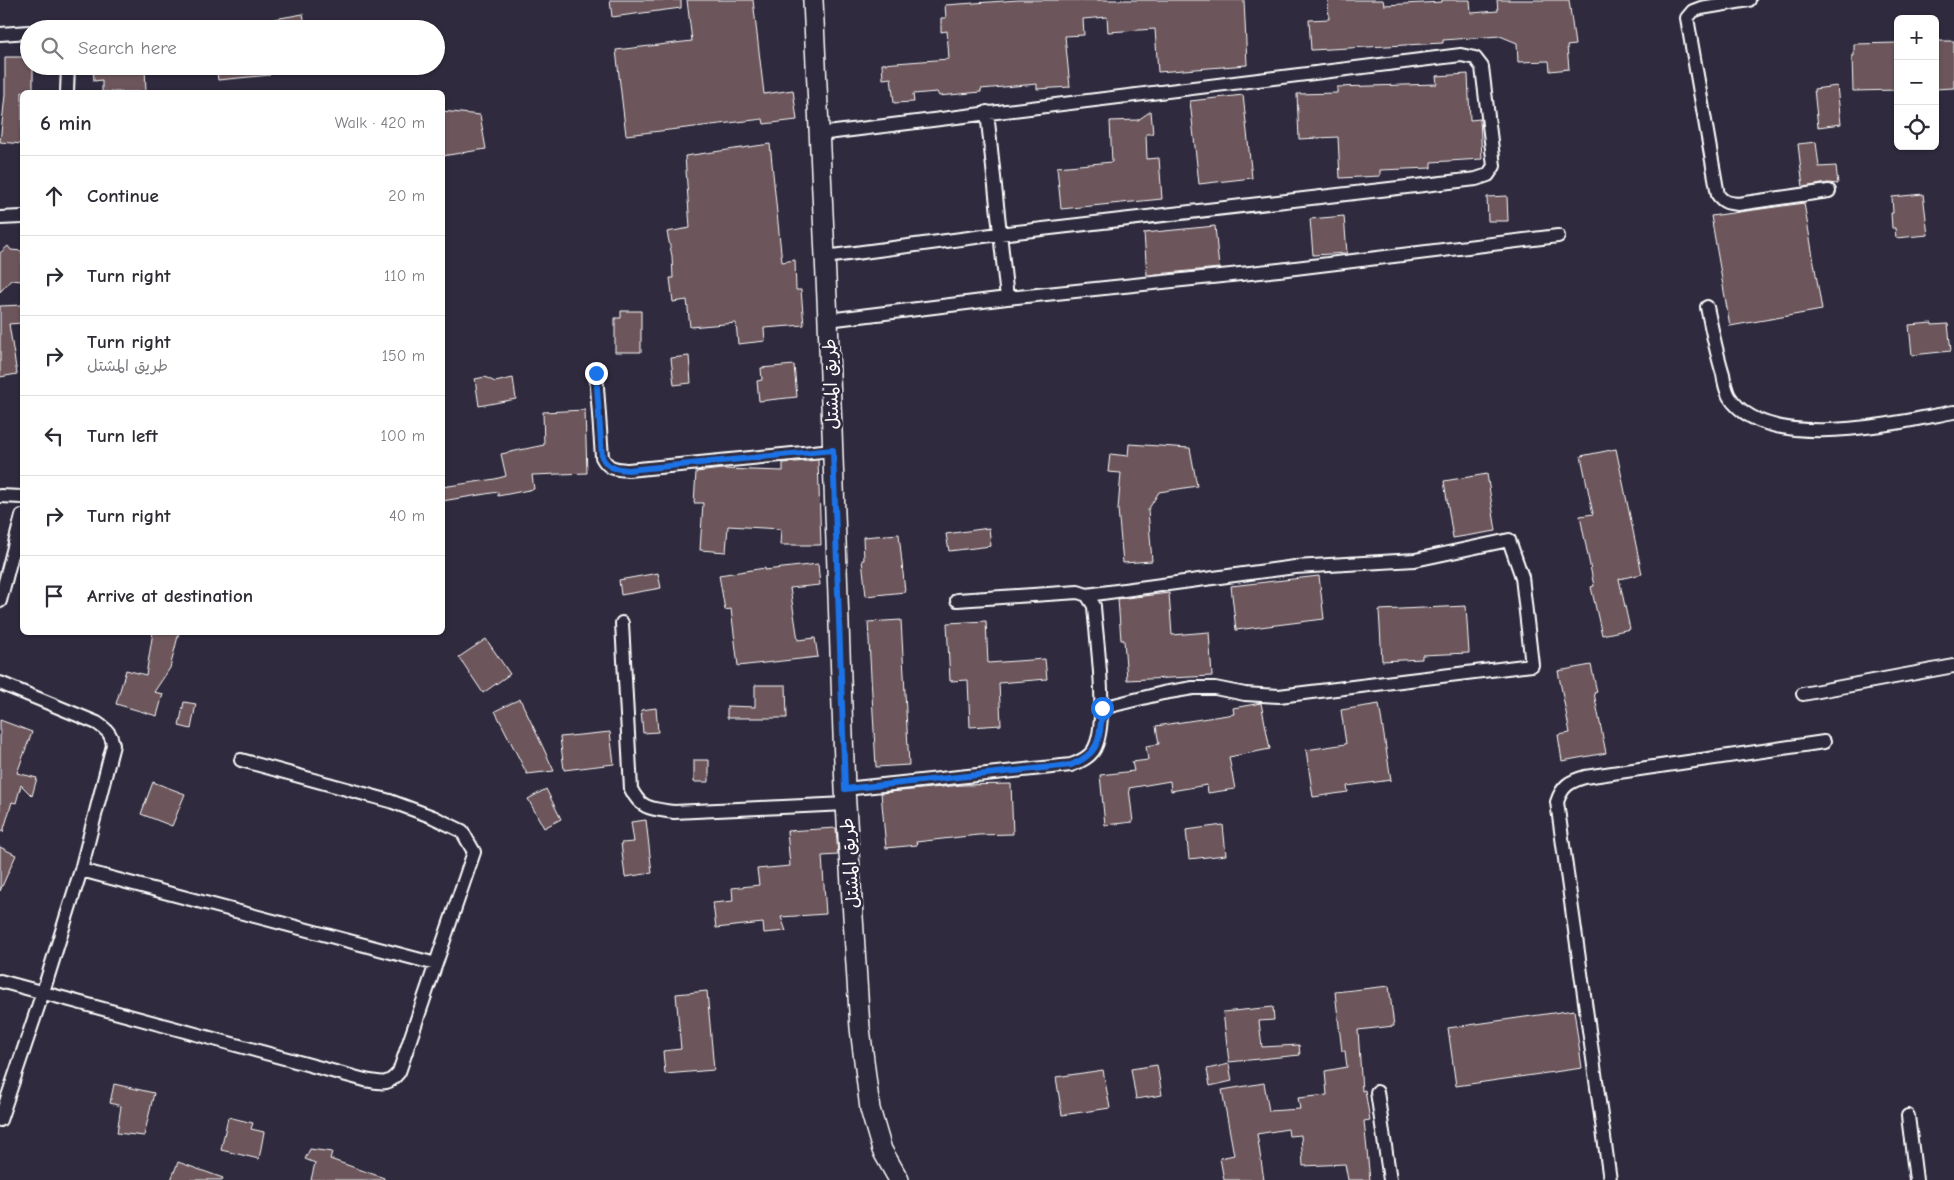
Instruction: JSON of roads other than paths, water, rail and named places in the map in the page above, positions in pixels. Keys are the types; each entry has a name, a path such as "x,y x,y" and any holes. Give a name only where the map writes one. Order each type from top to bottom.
{"main road":[{"name":"طريق المشتل","path":"815,0 845,797 860,1028 870,1109 882,1150 899,1180"}],"street":[{"path":"1749,0 1701,8 1693,11 1687,18 1718,195 1728,203 1738,204 1829,192"},
{"path":"0,34 20,33"},
{"path":"819,134 1461,55 1475,58 1482,67 1494,166 1488,176 1476,178 1000,234 825,257"},
{"path":"67,90 68,75"},
{"path":"987,112 1007,298"},
{"path":"0,218 20,216"},
{"path":"828,320 1007,298 1278,270 1558,236"},
{"path":"1707,307 1715,348 1728,395 1744,413 1760,420 1780,427 1814,430 1863,428 1954,412"},
{"path":"596,373 602,457 606,465 612,469 628,470 833,450"},
{"path":"0,496 20,498"},
{"path":"0,602 20,524"},
{"path":"1087,596 1295,567 1415,560 1509,540 1522,577 1532,665 1278,696 1244,694 1215,688 1193,688 1162,693 1102,708"},
{"path":"622,623 631,789 636,799 647,808 674,812 845,797 1071,765 1084,760 1093,752 1100,738 1102,708 1094,606 1087,596 1078,592 956,600"},
{"path":"1803,694 1954,666"},
{"path":"0,683 97,723 112,736 113,744 81,870 0,1120"},
{"path":"1610,1180 1557,802 1561,791 1566,785 1576,779 1585,777 1824,742"},
{"path":"0,981 365,1080 384,1083 392,1081 399,1072 474,852 462,831 434,817 390,801 240,760"},
{"path":"81,870 436,964"},
{"path":"1377,1092 1390,1180"},
{"path":"1908,1116 1916,1180"}]}
